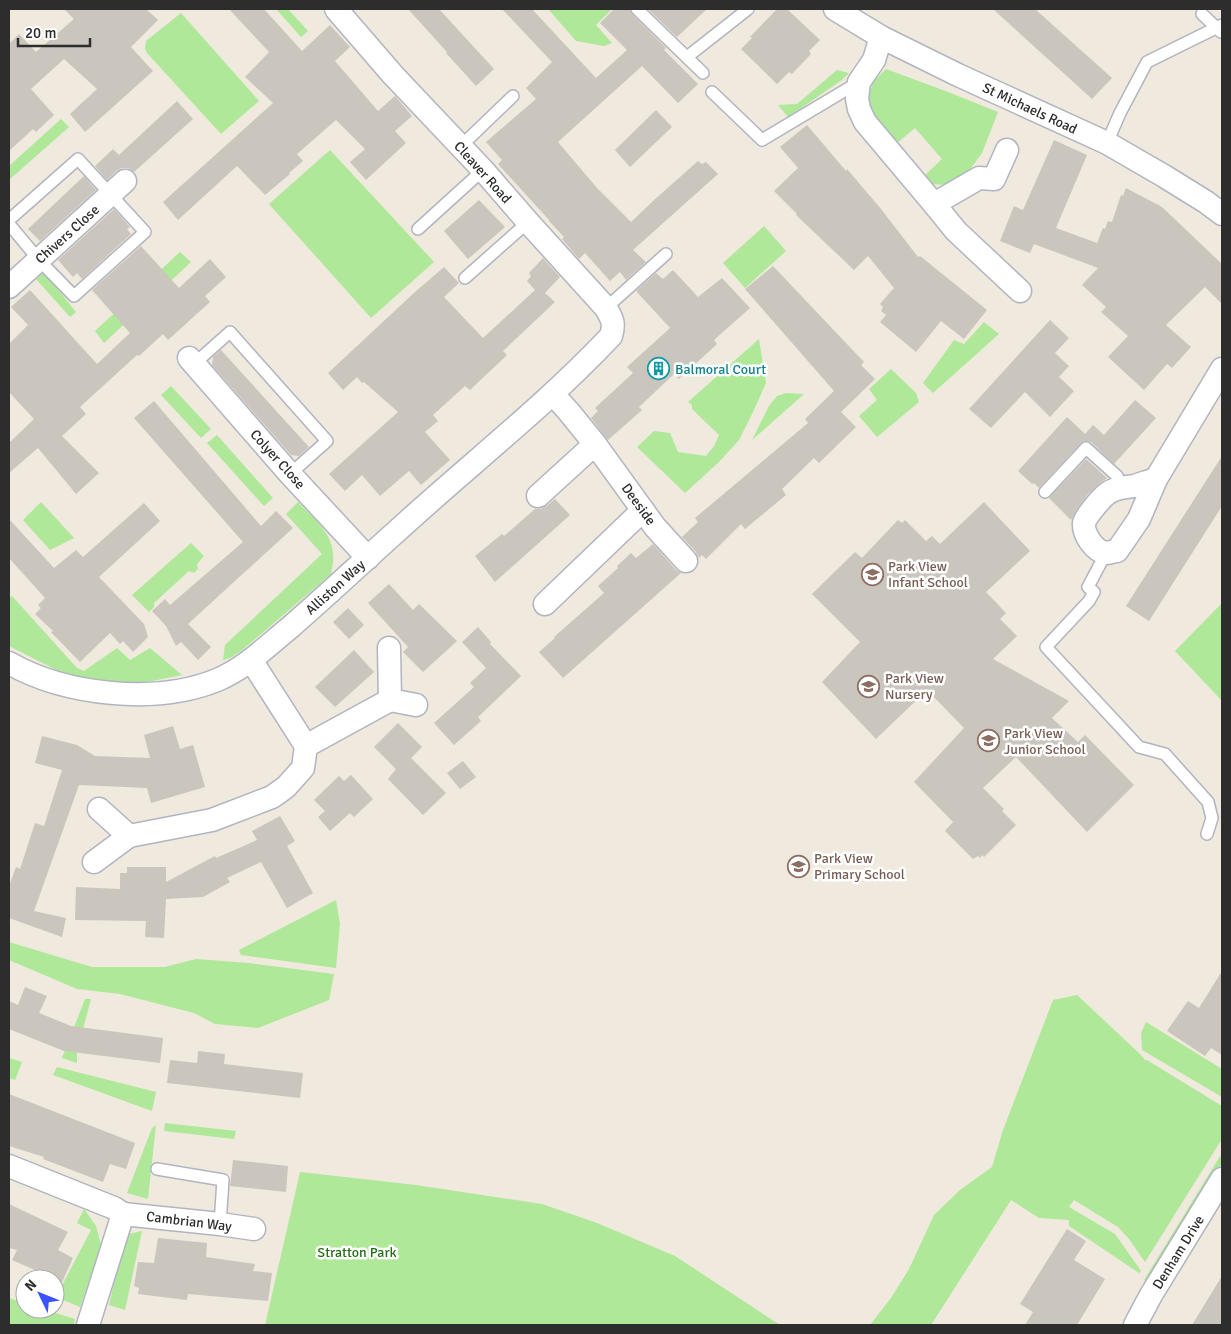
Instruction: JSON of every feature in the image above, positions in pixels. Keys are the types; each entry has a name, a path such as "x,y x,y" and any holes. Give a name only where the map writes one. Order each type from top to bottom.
{"street":[{"name":"Cleaver Road","path":"336,9 393,75 483,170 606,308 613,321 614,328 611,336 606,341"},
{"name":"St Michaels Road","path":"835,9 881,37 958,75 1107,143 1164,176 1222,214"},
{"path":"881,37 874,60 859,82 857,99 859,109 866,122 956,231 1020,291"},
{"path":"934,204 980,178 994,179 1007,150"},
{"name":"Chivers Close","path":"9,287 118,188"},
{"name":"Alliston Way","path":"9,663 40,678 74,688 97,692 162,693 197,687 218,680 251,660 315,606 552,394 606,341"},
{"name":"Colyer Close","path":"192,361 290,474 368,558"},
{"path":"1156,479 1133,486 1122,487 1108,493 1088,514 1084,522 1085,532 1090,542 1097,549 1106,553 1117,551 1139,520 1156,479 1222,370"},
{"name":"Deeside","path":"552,394 595,444 655,527 686,561"},
{"path":"538,496 595,444"},
{"path":"545,604 643,510"},
{"path":"389,648 390,700"},
{"path":"94,862 129,836 212,820 272,797 286,786 303,768 306,746 251,660"},
{"path":"306,746 390,700 416,705"},
{"path":"99,809 129,836"},
{"name":"Cambrian Way","path":"9,1166 114,1208 124,1214 254,1229"},
{"name":"Denham Drive","path":"1135,1325 1151,1295 1222,1179"},
{"path":"88,1325 124,1214"}],"lane":[{"path":"637,9 703,73"},
{"path":"687,57 748,9"},
{"path":"1107,143 1120,113 1147,62 1221,29 1202,14"},
{"path":"712,92 762,140 859,82"},
{"path":"461,146 513,96"},
{"path":"78,159 118,188 145,232 74,296 39,260 9,222 78,159"},
{"path":"418,229 483,170"},
{"path":"465,278 528,222"},
{"path":"606,308 666,254"},
{"path":"192,361 230,332 327,441 290,474"},
{"path":"1045,492 1086,448 1117,476 1122,487"},
{"path":"1106,553 1088,587 1094,592 1089,601 1046,647 1139,747 1166,754 1208,802 1212,818 1206,834"},
{"path":"157,1169 223,1180 220,1224"}],"green space":[{"path":"276,9 288,9 308,31 301,37"},
{"path":"548,9 612,9 596,25 612,43 604,46 576,41"},
{"path":"181,13 259,101 221,134 145,49 146,41"},
{"path":"886,69 998,112 982,153 971,168 951,185 928,184 922,178 942,159 915,128 896,144 866,104 873,82"},
{"path":"837,70 849,73 842,80 788,117 778,105 797,104"},
{"path":"61,119 69,127 9,180 9,166"},
{"path":"330,150 434,262 371,318 269,204"},
{"path":"764,226 786,251 745,288 723,263"},
{"path":"180,252 191,262 104,343 95,331"},
{"path":"44,272 76,312 70,317 36,279"},
{"path":"984,322 999,334 933,393 923,383 954,340 964,344"},
{"path":"759,339 766,383 753,412 739,440 719,462 685,493 637,447 654,431 670,433 678,452 706,456 714,446 719,435 692,409 692,405 688,402"},
{"path":"891,369 916,393 919,402 877,437 859,416 877,400 869,389"},
{"path":"171,386 211,429 201,438 161,395"},
{"path":"786,393 804,394 752,440 769,406 777,396"},
{"path":"217,435 273,498 264,506 207,443"},
{"path":"41,502 74,538 50,550 23,520"},
{"path":"298,502 320,525 329,539 333,557 331,574 241,651 223,660 225,645 322,554 286,514"},
{"path":"191,543 204,556 197,564 198,569 194,573 189,571 154,603 154,607 149,612 132,595"},
{"path":"12,596 77,668 84,671 117,648 130,660 150,648 182,675 137,684 78,681 9,646 9,599"},
{"path":"1222,603 1222,701 1175,651"},
{"path":"336,900 340,924 336,968 241,955 239,950"},
{"path":"9,942 92,967 165,967 196,959 248,963 334,974 329,1000 258,1028 215,1024 194,1013 120,994 77,989 9,960"},
{"path":"1077,995 1145,1060 1222,1106 1222,1139 1145,1262 1118,1227 1074,1200 1069,1207 1115,1234 1141,1271 1139,1273 1069,1226 1069,1220 1039,1218 1011,1200 931,1325 870,1325 891,1298 909,1269 934,1215 960,1190 992,1167 1003,1130 1053,1000"},
{"path":"85,999 91,999 77,1052 77,1063 62,1058"},
{"path":"1146,1022 1222,1069 1222,1097 1142,1050 1141,1033"},
{"path":"9,1058 22,1062 15,1080 9,1078"},
{"path":"57,1067 156,1092 152,1111 53,1075"},
{"path":"165,1123 236,1131 234,1139 164,1131"},
{"path":"156,1125 148,1199 127,1193 152,1128"},
{"path":"1222,1153 1222,1163 1147,1282 1144,1280"},
{"name":"Stratton Park","path":"300,1172 416,1185 542,1204 597,1223 675,1256 780,1325 265,1325"},
{"path":"84,1209 96,1226 101,1245 80,1307 65,1301 65,1280 91,1230 77,1223"},
{"path":"142,1231 125,1310 109,1305 122,1250 129,1234"},
{"path":"9,1298 15,1300 15,1319 65,1319 65,1316 75,1319 74,1325 9,1325"}],"building":[{"path":"64,9 146,9 158,20 131,47 153,71 85,132 70,114 97,89 64,59 31,89 54,115 36,132 33,129 9,151 9,44 19,34 36,52 74,19"},
{"path":"229,9 264,9 302,51 330,25 350,47 335,61 378,111 395,96 412,116 395,131 406,143 366,180 350,162 365,149 336,120 297,154 303,161 265,195 237,166 178,220 163,202 273,103 245,77 269,52"},
{"path":"408,9 439,9 494,69 476,86"},
{"path":"502,9 532,9 596,78 627,50 600,23 614,9 630,9 632,14 666,48 664,50 698,84 678,103 642,66 558,142 597,188 631,222 698,161 702,164 706,162 718,174 633,250 646,262 626,280 620,272 610,281 585,253 579,259 562,239 564,237 498,164 502,160 486,142 536,99 526,88 552,62"},
{"path":"648,9 707,9 677,37"},
{"path":"777,9 787,9 820,40 809,51 811,54 792,74 789,72 777,84 741,49"},
{"path":"993,9 1035,9 1112,78 1092,99"},
{"path":"177,101 193,119 134,172 128,168 122,168 107,180 95,166 113,149 119,155"},
{"path":"656,110 672,127 630,167 615,150"},
{"path":"807,125 881,209 918,257 920,256 987,310 964,339 941,321 916,352 880,322 886,315 881,311 883,307 880,304 894,288 868,256 854,270 796,215 774,191 798,168 780,147"},
{"path":"1054,140 1087,155 1056,228 1097,243 1108,221 1112,222 1121,195 1123,196 1126,188 1162,207 1222,264 1222,304 1205,287 1166,325 1191,347 1172,368 1167,364 1144,390 1108,357 1128,336 1101,312 1106,307 1082,285 1098,268 1034,244 1030,253 1000,241 1014,206 1023,210"},
{"path":"84,176 96,190 40,241 28,229"},
{"path":"479,200 505,227 468,259 444,231"},
{"path":"114,209 130,227 127,229 131,234 82,279 77,273 73,277 58,260"},
{"path":"141,246 179,288 210,259 226,277 205,296 210,302 168,340 163,334 80,407 86,414 62,436 99,473 76,494 38,448 9,473 9,443 34,419 9,392 9,344 28,325 11,307 30,290 97,364 130,333 92,290"},
{"path":"543,258 560,277 545,293 555,302 503,351 507,355 470,390 465,386 433,415 438,421 425,432 450,460 421,485 409,471 380,496 362,475 345,491 329,474 398,412 357,377 343,390 328,373 444,267 459,283 444,297 483,338 535,290 527,281 531,276 529,273"},
{"path":"773,266 864,362 861,365 875,379 841,412 856,427 819,463 814,458 782,489 786,495 745,529 741,524 706,559 702,555 699,558 682,537 698,522 695,518 808,423 805,419 834,391 745,289"},
{"name":"Balmoral Court","path":"673,270 698,297 722,278 750,308 714,340 717,344 679,379 674,374 639,407 642,410 608,440 591,418 598,411 595,408 633,373 627,367 670,328 636,291 656,273 663,279"},
{"path":"1050,320 1069,338 1055,353 1069,366 1059,377 1074,391 1050,417 1025,392 991,428 969,409"},
{"path":"221,350 309,447 299,456 291,455 212,365 213,357"},
{"path":"1135,400 1156,418 1114,464 1091,442 1084,441 1039,488 1018,471 1067,417 1085,434 1093,425 1104,435"},
{"path":"154,401 261,526 276,511 293,528 188,624 211,647 198,660 181,642 176,646 166,626 152,611 165,599 170,605 243,542 134,418"},
{"path":"1222,456 1222,506 1149,621 1126,606"},
{"path":"1086,459 1107,478 1088,494 1071,520 1049,498"},
{"path":"555,499 570,515 495,582 475,556 502,534 504,536 535,509 541,509"},
{"path":"984,502 1030,551 986,592 1006,613 1000,619 1017,636 993,659 1069,701 1052,718 1078,742 1085,735 1134,785 1087,832 1016,757 983,788 1004,809 1002,811 1016,825 984,857 982,855 980,858 978,856 973,859 945,831 953,822 914,782 964,728 927,690 876,739 822,682 860,642 812,594 855,552 862,558 898,520 902,523 905,520 926,541 932,536 940,544"},
{"path":"144,503 160,521 99,577 144,624 148,637 133,652 123,641 120,644 110,633 80,662 51,632 53,631 35,614 41,608 38,605 45,598 9,558 9,519 54,568 76,550 83,557"},
{"path":"653,544 676,570 681,573 563,678 539,652 604,593 598,586 618,568 617,566 631,553 636,558"},
{"path":"389,584 413,610 419,604 457,641 423,672 403,652 408,647 368,603"},
{"path":"348,608 364,625 349,639 333,622"},
{"path":"478,627 491,642 490,644 521,676 478,717 481,721 454,745 434,723 474,687 470,683 486,668 462,642"},
{"path":"354,650 374,672 335,707 315,687"},
{"path":"398,723 422,747 411,758 446,793 423,815 388,779 396,769 374,747"},
{"path":"173,726 180,749 193,745 205,787 151,803 147,788 79,785 34,911 66,918 62,937 9,918 9,886 16,867 20,869 35,823 44,826 62,770 35,763 42,736 77,745 95,756 150,758 144,735"},
{"path":"463,761 476,777 460,789 447,773"},
{"path":"351,775 373,799 354,817 350,813 330,831 318,817 325,811 314,800 339,776 344,781"},
{"path":"280,816 295,841 287,846 313,893 287,908 261,862 227,878 230,882 203,897 166,899 164,938 145,937 146,921 75,920 76,887 120,889 120,873 127,873 127,867 166,867 166,882 215,856 216,858 257,840 252,831"},
{"path":"1222,971 1222,1055 1211,1048 1205,1056 1167,1031 1188,1001 1199,1008"},
{"path":"25,987 47,996 39,1013 71,1026 163,1038 160,1063 64,1051 9,1029 9,1001 18,1005"},
{"path":"198,1051 225,1054 224,1064 303,1073 300,1098 167,1083 170,1060 197,1063"},
{"path":"9,1094 135,1143 126,1169 110,1164 103,1182 43,1159 44,1157 9,1146"},
{"path":"233,1160 288,1166 286,1192 230,1186"},
{"path":"9,1204 68,1232 58,1250 73,1258 65,1275 65,1269 32,1269 12,1260 17,1250 9,1248"},
{"path":"1067,1229 1086,1241 1074,1260 1105,1279 1077,1325 1025,1325 1033,1312 1020,1304"},
{"path":"158,1238 207,1243 206,1257 255,1264 253,1271 272,1273 268,1301 188,1294 187,1300 138,1294 139,1288 134,1286 138,1262 154,1263"},
{"path":"1222,1276 1222,1325 1192,1325"}],"place":[{"name":"Balmoral Court","path":"659,369"},
{"name":"Park View Infant School","path":"872,574"},
{"name":"Park View Nursery","path":"869,686"},
{"name":"Park View Junior School","path":"988,741"},
{"name":"Park View Primary School","path":"798,866"}]}
